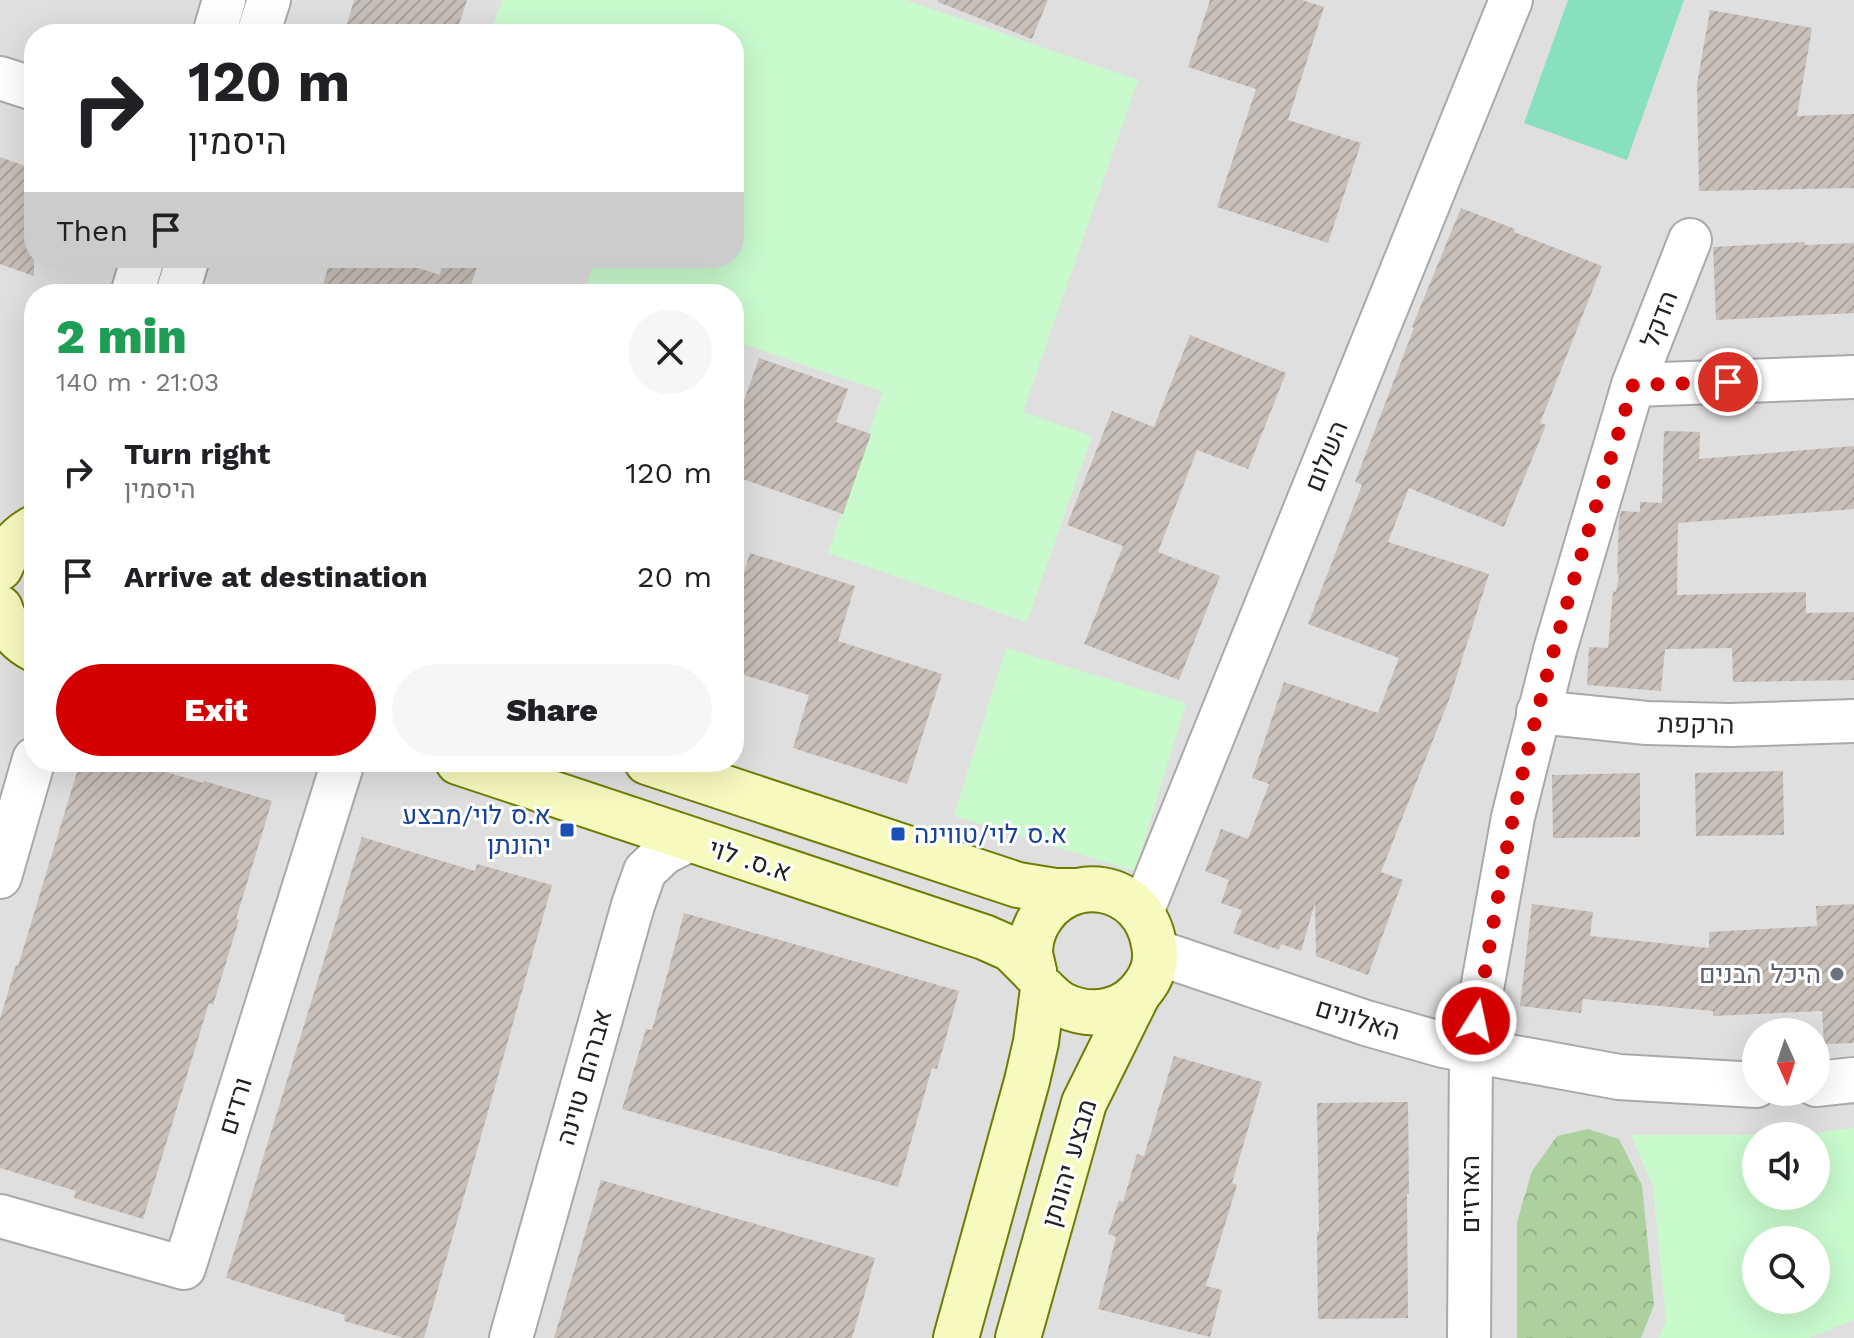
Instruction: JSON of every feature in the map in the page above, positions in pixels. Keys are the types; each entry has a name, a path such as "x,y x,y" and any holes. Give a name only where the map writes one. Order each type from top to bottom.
{"main road":[{"name":"א.ס. לוי","path":"488,772 984,937 1011,949 1038,980"},
{"path":"677,772 1018,885 1055,891 1112,891 1142,912 1152,931 1156,952 1153,968 1138,994 1121,1007 1100,1013 1079,1012 1059,1003 1038,980"},
{"path":"956,1338 1036,1042 1038,980 1030,951 1033,932 1043,914 1057,900 1075,891"},
{"name":"מבצע יהונתן","path":"1018,1338 1084,1103 1138,994"}],"street":[{"path":"217,24 224,0"},
{"path":"261,24 269,0"},
{"name":"השלום","path":"1142,912 1511,0"},
{"path":"0,78 24,86"},
{"name":"הדקל","path":"1471,1050 1513,817 1538,712 1633,385 1690,240"},
{"path":"1633,385 1854,377"},
{"name":"הרקפת","path":"1538,712 1661,724 1854,721"},
{"path":"0,877 30,772"},
{"name":"ורדים","path":"0,1216 184,1268 340,772"},
{"name":"אברהם טוינה","path":"511,1338 645,871 664,853 690,840"},
{"name":"האלונים","path":"1156,952 1366,1023 1443,1045 1619,1077 1742,1084"},
{"name":"הארזים","path":"1469,1338 1471,1050"},
{"path":"1830,1083 1854,1080"}],"shaded area":[{"path":"0,0 1854,0 1854,1338 0,1338"}],"green space":[{"path":"502,0 906,0 1138,80 1023,412 1092,436 1027,622 828,553 883,392 744,344 744,284 587,284 593,268 744,268 744,24 494,24"},
{"path":"1568,0 1684,0 1627,160 1524,123"},
{"path":"1006,648 1186,703 1135,871 954,816"},
{"path":"1854,1128 1854,1320 1809,1338 1659,1338 1666,1321 1653,1187 1631,1135 1742,1135 1742,1210 1830,1210 1830,1131"},
{"path":"1588,1129 1619,1139 1642,1185 1654,1305 1641,1338 1517,1338 1517,1222 1532,1171 1557,1136"}],"building":[{"path":"354,0 467,0 459,24 347,24"},
{"path":"938,0 1048,0 1032,39"},
{"path":"1210,0 1302,0 1324,7 1288,120 1361,143 1328,243 1217,207 1256,89 1188,67"},
{"path":"1710,10 1812,28 1797,116 1854,114 1854,188 1699,191 1697,84"},
{"path":"0,157 24,165 24,268 34,268 34,276 0,264"},
{"path":"1461,208 1602,266 1540,423 1546,425 1504,527 1409,488 1388,542 1489,574 1450,697 1381,872 1403,880 1368,975 1316,956 1315,903 1301,951 1281,944 1279,950 1233,933 1242,910 1221,903 1229,880 1205,871 1221,829 1248,839 1269,784 1252,778 1284,682 1378,713 1399,658 1308,624 1362,485 1355,482 1412,327"},
{"path":"1805,242 1805,245 1854,243 1854,313 1716,320 1713,247"},
{"path":"328,268 418,268 440,275 441,268 477,268 471,284 323,284"},
{"path":"1190,335 1286,373 1248,469 1197,450 1158,552 1220,576 1179,680 1084,644 1123,546 1067,525 1112,411 1154,427"},
{"path":"759,358 848,389 836,422 871,434 843,514 744,479 744,401"},
{"path":"1664,431 1700,432 1699,459 1854,446 1854,509 1678,523 1677,595 1806,592 1806,613 1854,612 1854,680 1733,682 1732,648 1665,649 1661,691 1587,685 1589,647 1608,648 1613,591 1616,592 1619,575 1621,511 1640,512 1640,502 1662,503"},
{"path":"750,553 855,586 838,641 942,674 907,784 793,748 809,695 744,675 744,572"},
{"path":"1783,771 1784,835 1696,836 1695,773"},
{"path":"77,772 166,772 272,801 213,1005 209,1003 143,1219 74,1198 76,1191 0,1168 0,1019"},
{"path":"1640,773 1640,837 1553,838 1552,775"},
{"path":"362,837 475,871 477,864 552,885 424,1338 404,1338 344,1321 345,1315 226,1278"},
{"path":"1532,904 1593,912 1590,936 1709,948 1709,932 1817,926 1816,906 1854,904 1854,1043 1830,1044 1830,1018 1822,1018 1822,1011 1713,1016 1713,1011 1583,999 1581,1013 1520,1006"},
{"path":"684,913 959,991 937,1069 932,1068 898,1187 622,1109 646,1029 652,1030"},
{"path":"1174,1056 1262,1082 1232,1183 1237,1185 1206,1286 1222,1290 1210,1337 1098,1309 1116,1237 1108,1234 1119,1200 1123,1202 1137,1154 1144,1156"},
{"path":"1408,1102 1408,1318 1318,1319 1317,1103"},
{"path":"601,1180 875,1258 852,1338 554,1338"}],"place":[{"name":"א.ס לוי/מבצע יהונתן","path":"567,830"},
{"name":"א.ס לוי/טווינה","path":"898,834"},
{"name":"היכל הבנים","path":"1837,974"}],"route":[{"path":"1476,1021 1513,817 1538,712 1633,385 1728,382"}]}
